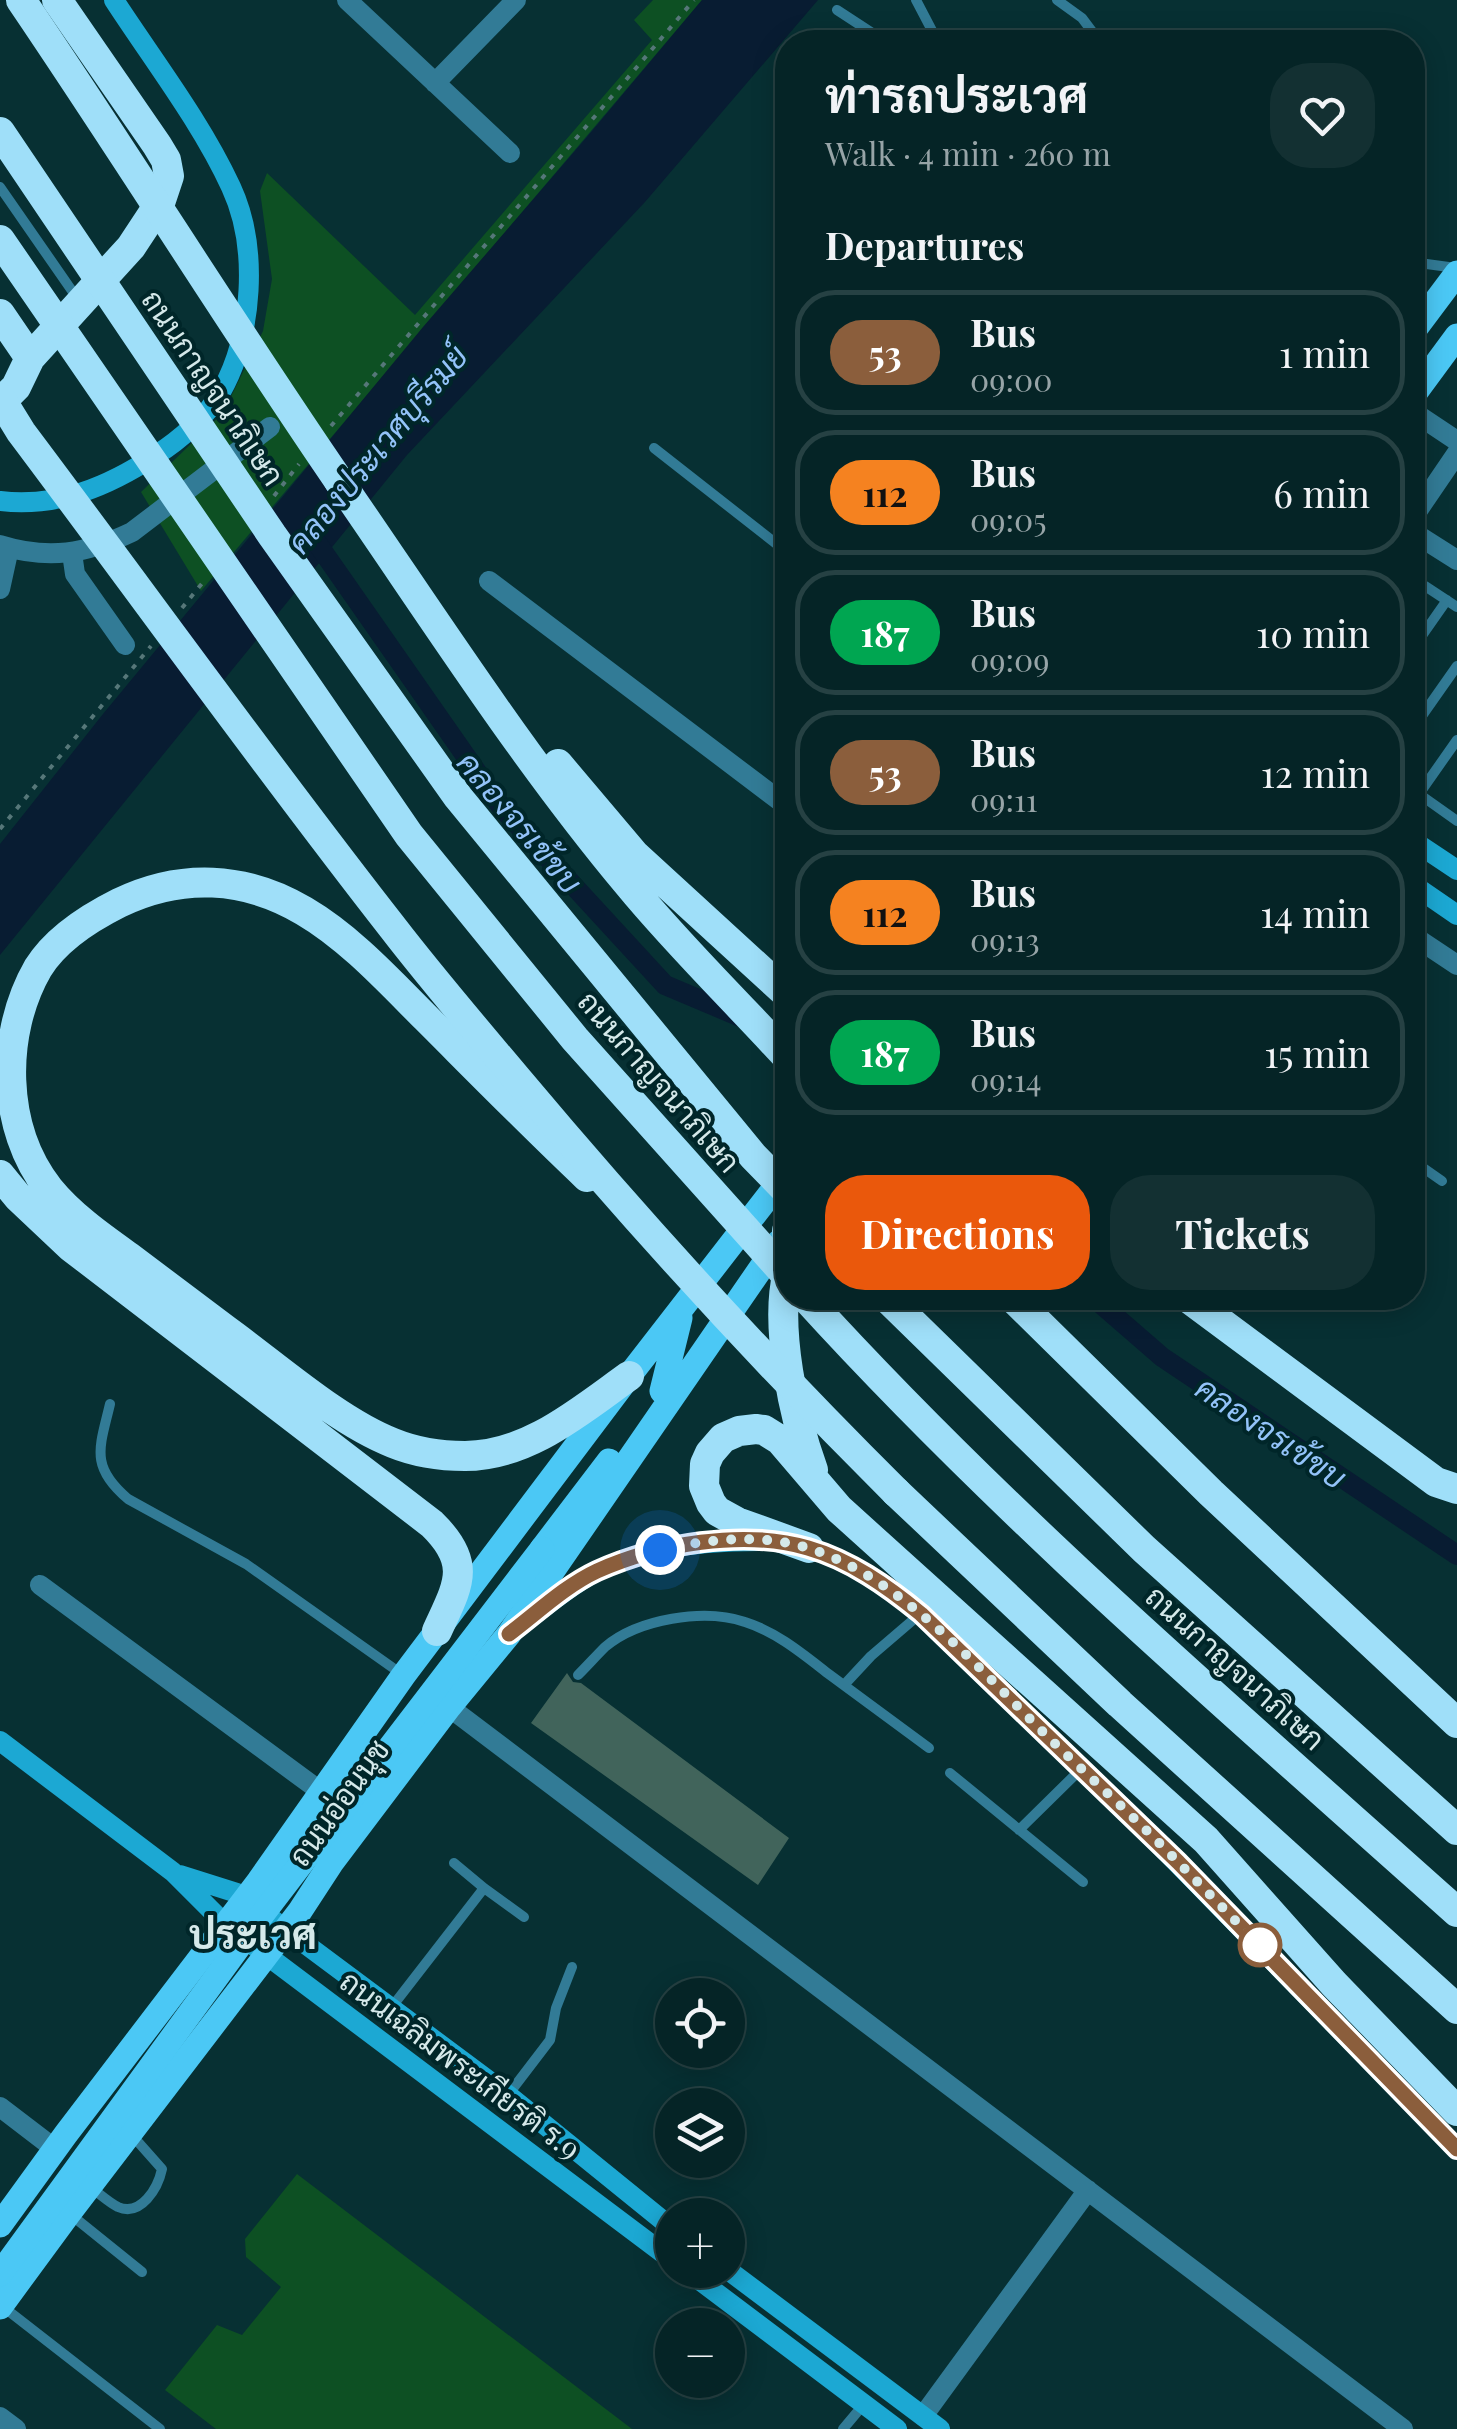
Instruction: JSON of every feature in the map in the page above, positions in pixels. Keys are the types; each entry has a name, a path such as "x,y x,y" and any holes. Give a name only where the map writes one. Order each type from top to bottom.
{"highway":[{"path":"21,0 270,380 520,745 629,886 775,1044"},
{"path":"57,0 157,145 170,176 160,203 131,247 30,358 16,387 0,401 393,928 577,1150 666,1250 848,1444 960,1553 1120,1704 1457,2008"},
{"name":"ถนนกาญจนาภิเษก","path":"0,132 272,535 458,797 752,1156 775,1179"},
{"name":"ถนนกาญจนาภิเษก","path":"0,240 408,835 575,1039 775,1260"},
{"path":"0,314 30,358"},
{"path":"497,709 532,734 634,854 775,984"},
{"path":"629,1376 553,1430 510,1448 470,1456 436,1455 395,1444 342,1415 87,1226 49,1188 26,1150 13,1110 13,1034 24,994 40,964 68,935 99,913 133,897 165,886 196,882 266,892 306,912 345,941 545,1138 666,1250"},
{"path":"9,1186 72,1246 448,1540 457,1560 459,1578 437,1631"},
{"path":"783,1310 793,1397 819,1486"},
{"name":"ถนนกาญจนาภิเษก","path":"817,1310 870,1368 1100,1593 1457,1912"},
{"name":"ถนนกาญจนาภิเษก","path":"899,1310 1144,1548 1457,1830"},
{"path":"1025,1310 1210,1493 1457,1724"},
{"path":"1205,1310 1447,1486"},
{"path":"809,1548 737,1522 711,1503 704,1486 705,1464 717,1444 731,1433 756,1428 780,1440 851,1520 1206,1840 1334,1984 1457,2111"}],"main road":[{"path":"0,501 51,501 96,488 170,447 220,394 246,326 249,264 232,189 202,134 114,0"},
{"path":"1425,314 1457,270"},
{"path":"1425,379 1457,336"},
{"path":"1425,849 1457,870"},
{"path":"1425,893 1457,916"},
{"name":"ถนนอ่อนนุช","path":"0,2226 245,1899 437,1631 775,1188"},
{"name":"ถนนอ่อนนุช","path":"1,2306 286,1930 449,1707 509,1634 775,1247"},
{"name":"ถนนอ่อนนุช","path":"662,1390 682,1310"},
{"name":"ถนนอ่อนนุช","path":"0,2274 258,1920 662,1390 719,1329"},
{"path":"509,1634 594,1572 640,1555 681,1546 776,1541 809,1548 864,1574 921,1614 1081,1769 1222,1907 1457,2149"},
{"name":"ถนนเฉลิมพระเกียรติ ร.9","path":"0,1741 173,1872 225,1924 655,2247"},
{"path":"294,1830 291,1856 302,1871 321,1871 332,1862"},
{"name":"ถนนเฉลิมพระเกียรติ ร.9","path":"173,1872 237,1893 508,2095 655,2214"},
{"path":"173,1994 190,1987 210,1988 220,2002 214,2024"},
{"path":"745,2283 932,2422"},
{"path":"710,2288 897,2429"}],"street":[{"path":"347,0 510,153"},
{"path":"435,83 516,0"},
{"path":"1425,420 1457,441"},
{"path":"0,589 5,546 23,552 72,553 132,532 270,427"},
{"path":"1425,502 1457,453"},
{"path":"1425,539 1457,560"},
{"path":"72,553 76,574 126,645"},
{"path":"490,581 775,797"},
{"path":"1425,944 1457,965"},
{"path":"40,1585 320,1791"},
{"path":"449,1707 1403,2429"},
{"path":"0,2107 55,2150"},
{"path":"932,2422 1088,2190"},
{"path":"0,2416 16,2429"}],"lane":[{"path":"916,0 932,30"},
{"path":"1057,0 1082,18 1091,30"},
{"path":"837,10 868,30"},
{"path":"0,187 81,303"},
{"path":"1425,264 1457,270"},
{"path":"654,448 775,542"},
{"path":"1425,587 1452,604 1425,635"},
{"path":"1425,712 1457,666"},
{"path":"1425,781 1457,740"},
{"path":"1425,798 1457,820"},
{"path":"1425,1169 1442,1181"},
{"path":"110,1404 99,1447 113,1486 128,1499 246,1564 404,1676"},
{"path":"844,1685 871,1656 921,1614"},
{"path":"578,1675 606,1646 653,1623 701,1616 741,1620 792,1646 930,1748"},
{"path":"1019,1830 1081,1769"},
{"path":"950,1773 1084,1882"},
{"path":"454,1863 524,1917"},
{"path":"391,2008 484,1888"},
{"path":"508,2095 550,2040 556,2008 572,1966"},
{"path":"89,2186 119,2208 130,2209 152,2194 162,2169 130,2132"},
{"path":"69,2213 142,2272"},
{"path":"1,2306 160,2429"},
{"path":"844,2429 865,2404"}],"path":[{"path":"327,430 694,0"},
{"path":"269,502 306,456"},
{"path":"182,608 207,578"},
{"path":"0,829 158,638"}],"green space":[{"path":"653,0 702,0 201,591 141,492 223,413 263,331 272,279 260,191 267,173 415,315 652,40 634,20"},
{"path":"297,2174 632,2429 216,2429 165,2390 217,2325 242,2335 281,2287 246,2257 245,2239"}],"water":[{"name":"คลองประเวศบุรีรมย์","path":"702,0 818,0 792,30 775,30 775,50 645,202 407,455 0,955 0,844 423,327"}],"building":[{"path":"567,1673 573,1682 581,1683 789,1838 758,1885 531,1723"}],"waterway":[{"name":"คลองจรเข้ขบ","path":"310,533 502,808 665,985 743,1018"},
{"name":"คลองจรเข้ขบ","path":"1108,1310 1162,1357 1457,1555"}],"bus line":[{"name":"53","path":"509,1634 594,1572 640,1555 681,1546 776,1541 809,1548 864,1574 894,1592 956,1646 1238,1923 1457,2149"}],"district":[{"name":"ประเวศ","path":"253,1932"}],"route":[{"path":"660,1550 714,1542 776,1541 838,1560 894,1592 956,1646 1260,1945"}]}
